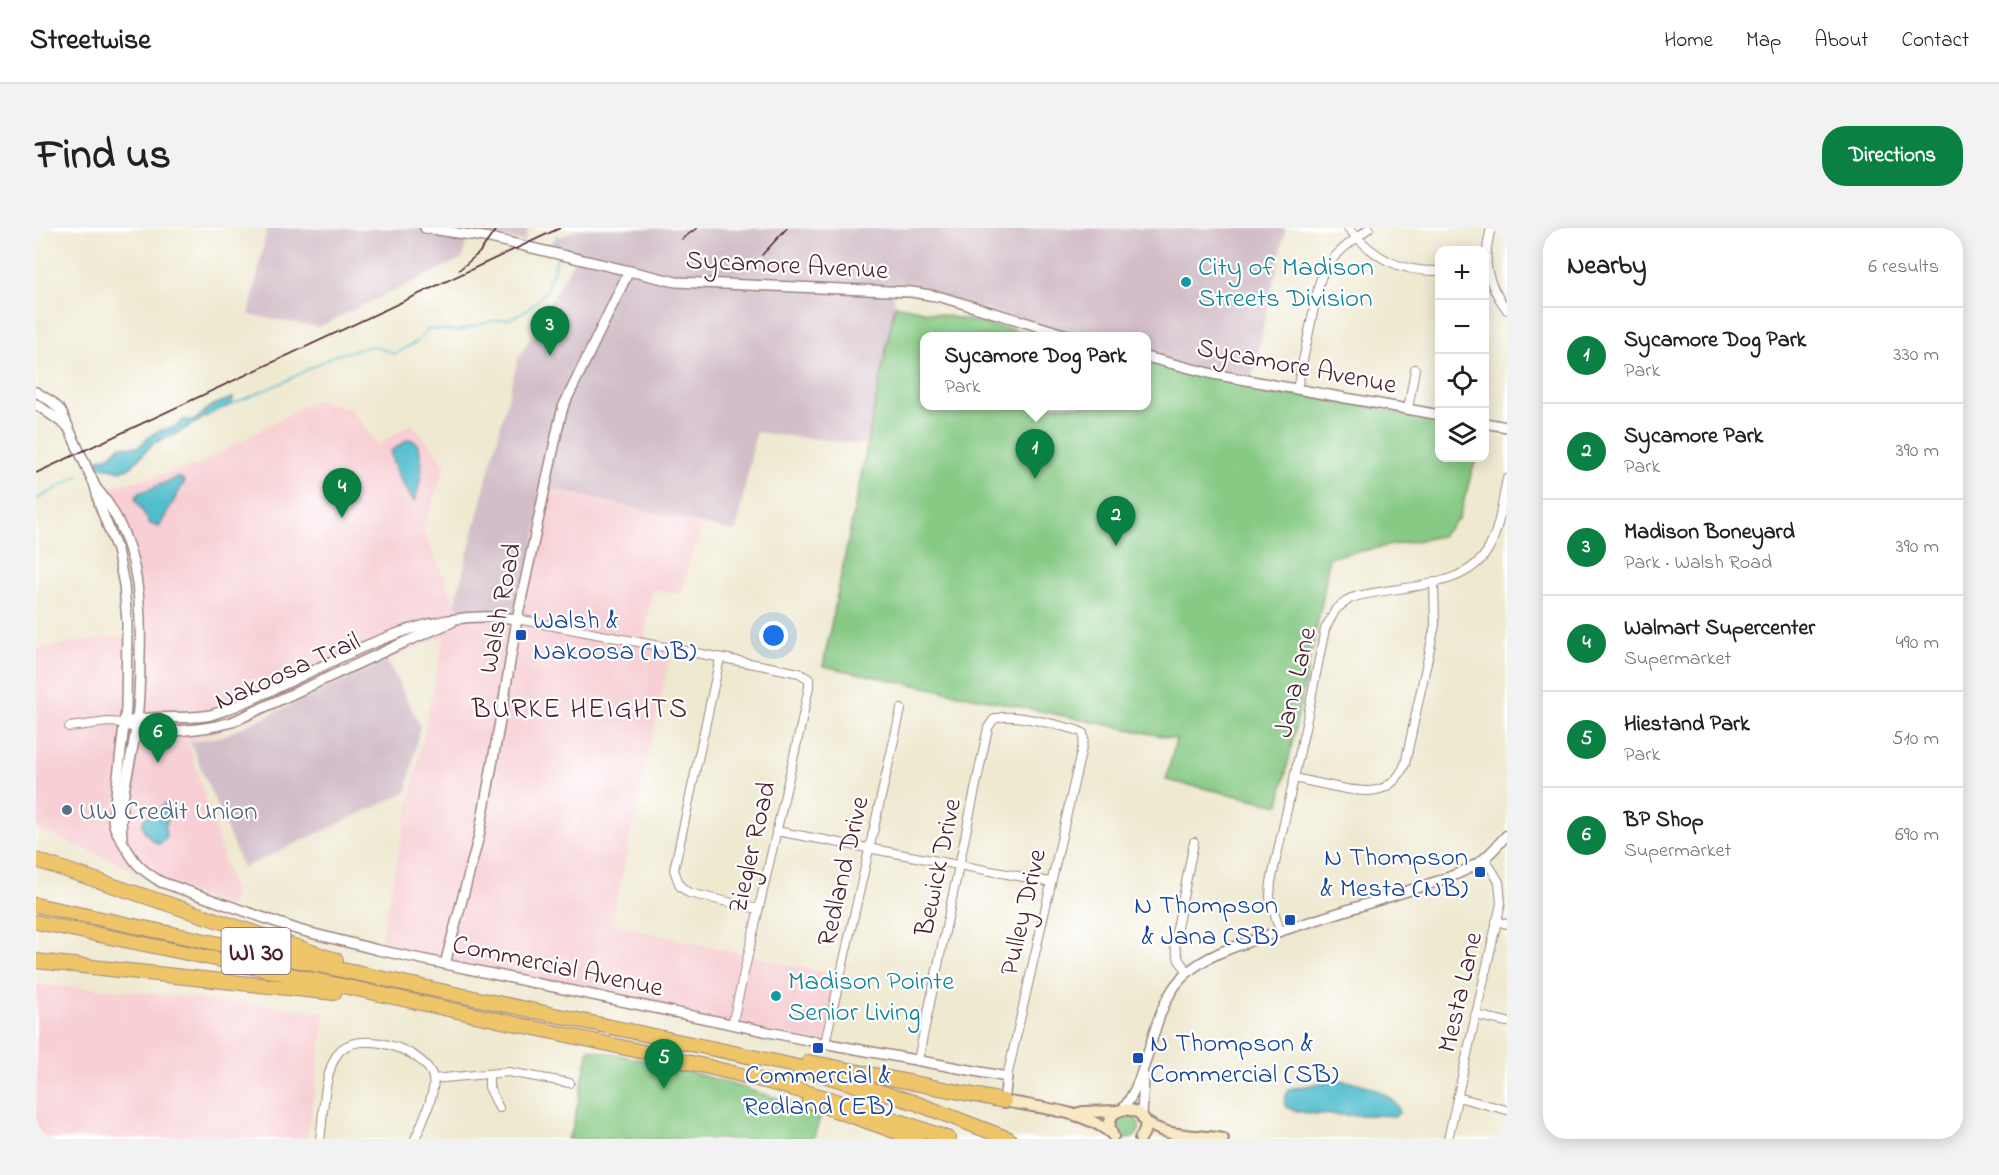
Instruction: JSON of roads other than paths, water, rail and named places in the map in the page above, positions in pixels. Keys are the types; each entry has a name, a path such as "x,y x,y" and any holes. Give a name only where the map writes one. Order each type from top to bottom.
{"highway":[{"path":"36,851 118,887"},
{"path":"36,860 339,961 477,997"},
{"name":"WI 30","path":"36,905 790,1065 913,1101 1009,1139"},
{"name":"WI 30","path":"36,922 670,1057 818,1095 949,1139"},
{"path":"36,961 311,989 414,1006 452,1009"},
{"path":"693,1043 783,1057 1004,1101"},
{"path":"670,1057 802,1098 916,1139"}],"main road":[{"path":"1004,1101 1074,1114 1097,1122 1112,1137"},
{"path":"1074,1114 1134,1110 1157,1130 1163,1132 1223,1139"},
{"path":"1112,1137 1111,1121 1120,1111"},
{"path":"1140,1139 1145,1128 1143,1118"}],"street":[{"name":"Sycamore Avenue","path":"425,228 490,238 676,282 912,292 941,297 1060,332"},
{"path":"1348,228 1370,250 1392,263 1410,270 1435,271"},
{"path":"1297,389 1321,277 1334,257 1369,228"},
{"path":"1487,246 1491,228"},
{"name":"Walsh Road","path":"445,964 479,836 517,619 563,407 629,271"},
{"path":"1489,276 1494,290 1507,310"},
{"name":"Sycamore Avenue","path":"1151,358 1213,374 1435,414"},
{"path":"1408,410 1415,369"},
{"name":"Commercial Avenue","path":"36,392 61,411 95,486 117,550 124,585 127,622 124,723 113,813 115,828 138,867 160,882 323,937 732,1025 1007,1077"},
{"name":"Commercial Avenue","path":"36,404 67,426"},
{"path":"1489,424 1507,427"},
{"name":"Jana Lane","path":"1280,932 1270,893 1327,623 1336,609 1351,598 1455,578 1465,572 1488,550 1495,533 1507,479"},
{"name":"Commercial Avenue","path":"95,486 115,514 129,545 136,573 141,633 136,724 122,812 123,842"},
{"path":"1294,778 1368,792 1384,788 1394,781 1405,764 1436,625 1434,582"},
{"name":"Nakoosa Trail","path":"136,724 211,715 411,629 439,620 489,616 517,619 799,673 809,679"},
{"name":"Nakoosa Trail","path":"69,727 108,722 181,730 210,728 232,722 411,639 463,619"},
{"path":"720,658 674,870 680,886 689,893 758,909"},
{"name":"Ziegler Road","path":"732,1025 809,679"},
{"name":"Redland Drive","path":"825,1043 901,709"},
{"name":"Bewick Drive","path":"918,1060 988,728 994,720 1008,717 1077,730 1083,734"},
{"name":"Pulley Drive","path":"1004,1101 1007,1077 1050,882 1082,750 1083,734"},
{"path":"776,831 1050,882"},
{"path":"1120,1111 1132,1096 1144,1068 1158,1020 1172,993 1188,972 1202,961 1241,944 1448,878 1485,858 1507,835"},
{"path":"1188,972 1179,960 1174,943 1194,842"},
{"name":"Mesta Lane","path":"1448,1139 1500,903 1501,887 1495,872 1485,858"},
{"path":"1496,921 1507,924"},
{"path":"1475,1015 1507,1022"},
{"path":"320,1139 329,1073 334,1060 342,1048 361,1041 402,1049 427,1067 434,1079 431,1097 415,1139"},
{"path":"1143,1118 1144,1068"},
{"path":"434,1079 516,1073 570,1083"},
{"path":"489,1074 489,1087 499,1108"},
{"path":"1457,1097 1507,1110"}],"water":[{"path":"233,398 231,405 172,436 153,443 131,467 120,471 98,467 99,459 110,456 120,446 139,447 156,432 175,426 183,420 196,419 211,406"},
{"path":"409,439 416,442 422,464 419,487 414,501 402,484 391,451"},
{"path":"179,477 185,481 159,527 150,524 135,498 139,493"},
{"path":"169,802 172,806 165,828 166,839 159,844 146,834 143,822 144,818 153,815"},
{"path":"1339,1080 1364,1085 1380,1092 1394,1102 1399,1108 1399,1113 1395,1116 1323,1114 1296,1111 1286,1107 1284,1101 1289,1089"}],"waterway":[{"path":"557,235 558,252"},
{"path":"230,405 286,381 335,355 373,346 395,354 418,341 428,329 458,331 491,321 509,319 527,310 546,292 557,259"},
{"path":"208,415 223,408"},
{"path":"36,500 78,476"}],"railway":[{"path":"459,270 479,253 497,228"},
{"path":"36,473 560,228"},
{"path":"682,239 697,228"},
{"path":"762,255 787,228"}],"place":[{"name":"City of Madison Streets Division","path":"1186,282"},
{"name":"Madison Boneyard","path":"550,356"},
{"name":"Sycamore Dog Park","path":"1035,479"},
{"name":"Walmart Supercenter","path":"342,518"},
{"name":"Sycamore Park","path":"1116,546"},
{"name":"Walsh & Nakoosa (NB)","path":"521,635"},
{"name":"BP Shop","path":"158,763"},
{"name":"UW Credit Union","path":"67,810"},
{"name":"N Thompson & Mesta (NB)","path":"1480,872"},
{"name":"N Thompson & Jana (SB)","path":"1290,920"},
{"name":"Madison Pointe Senior Living","path":"776,996"},
{"name":"Commercial & Redland (EB)","path":"818,1048"},
{"name":"N Thompson & Commercial (SB)","path":"1138,1058"},
{"name":"Hiestand Park","path":"664,1089"}],"district":[{"name":"BURKE HEIGHTS","path":"580,707"}]}
